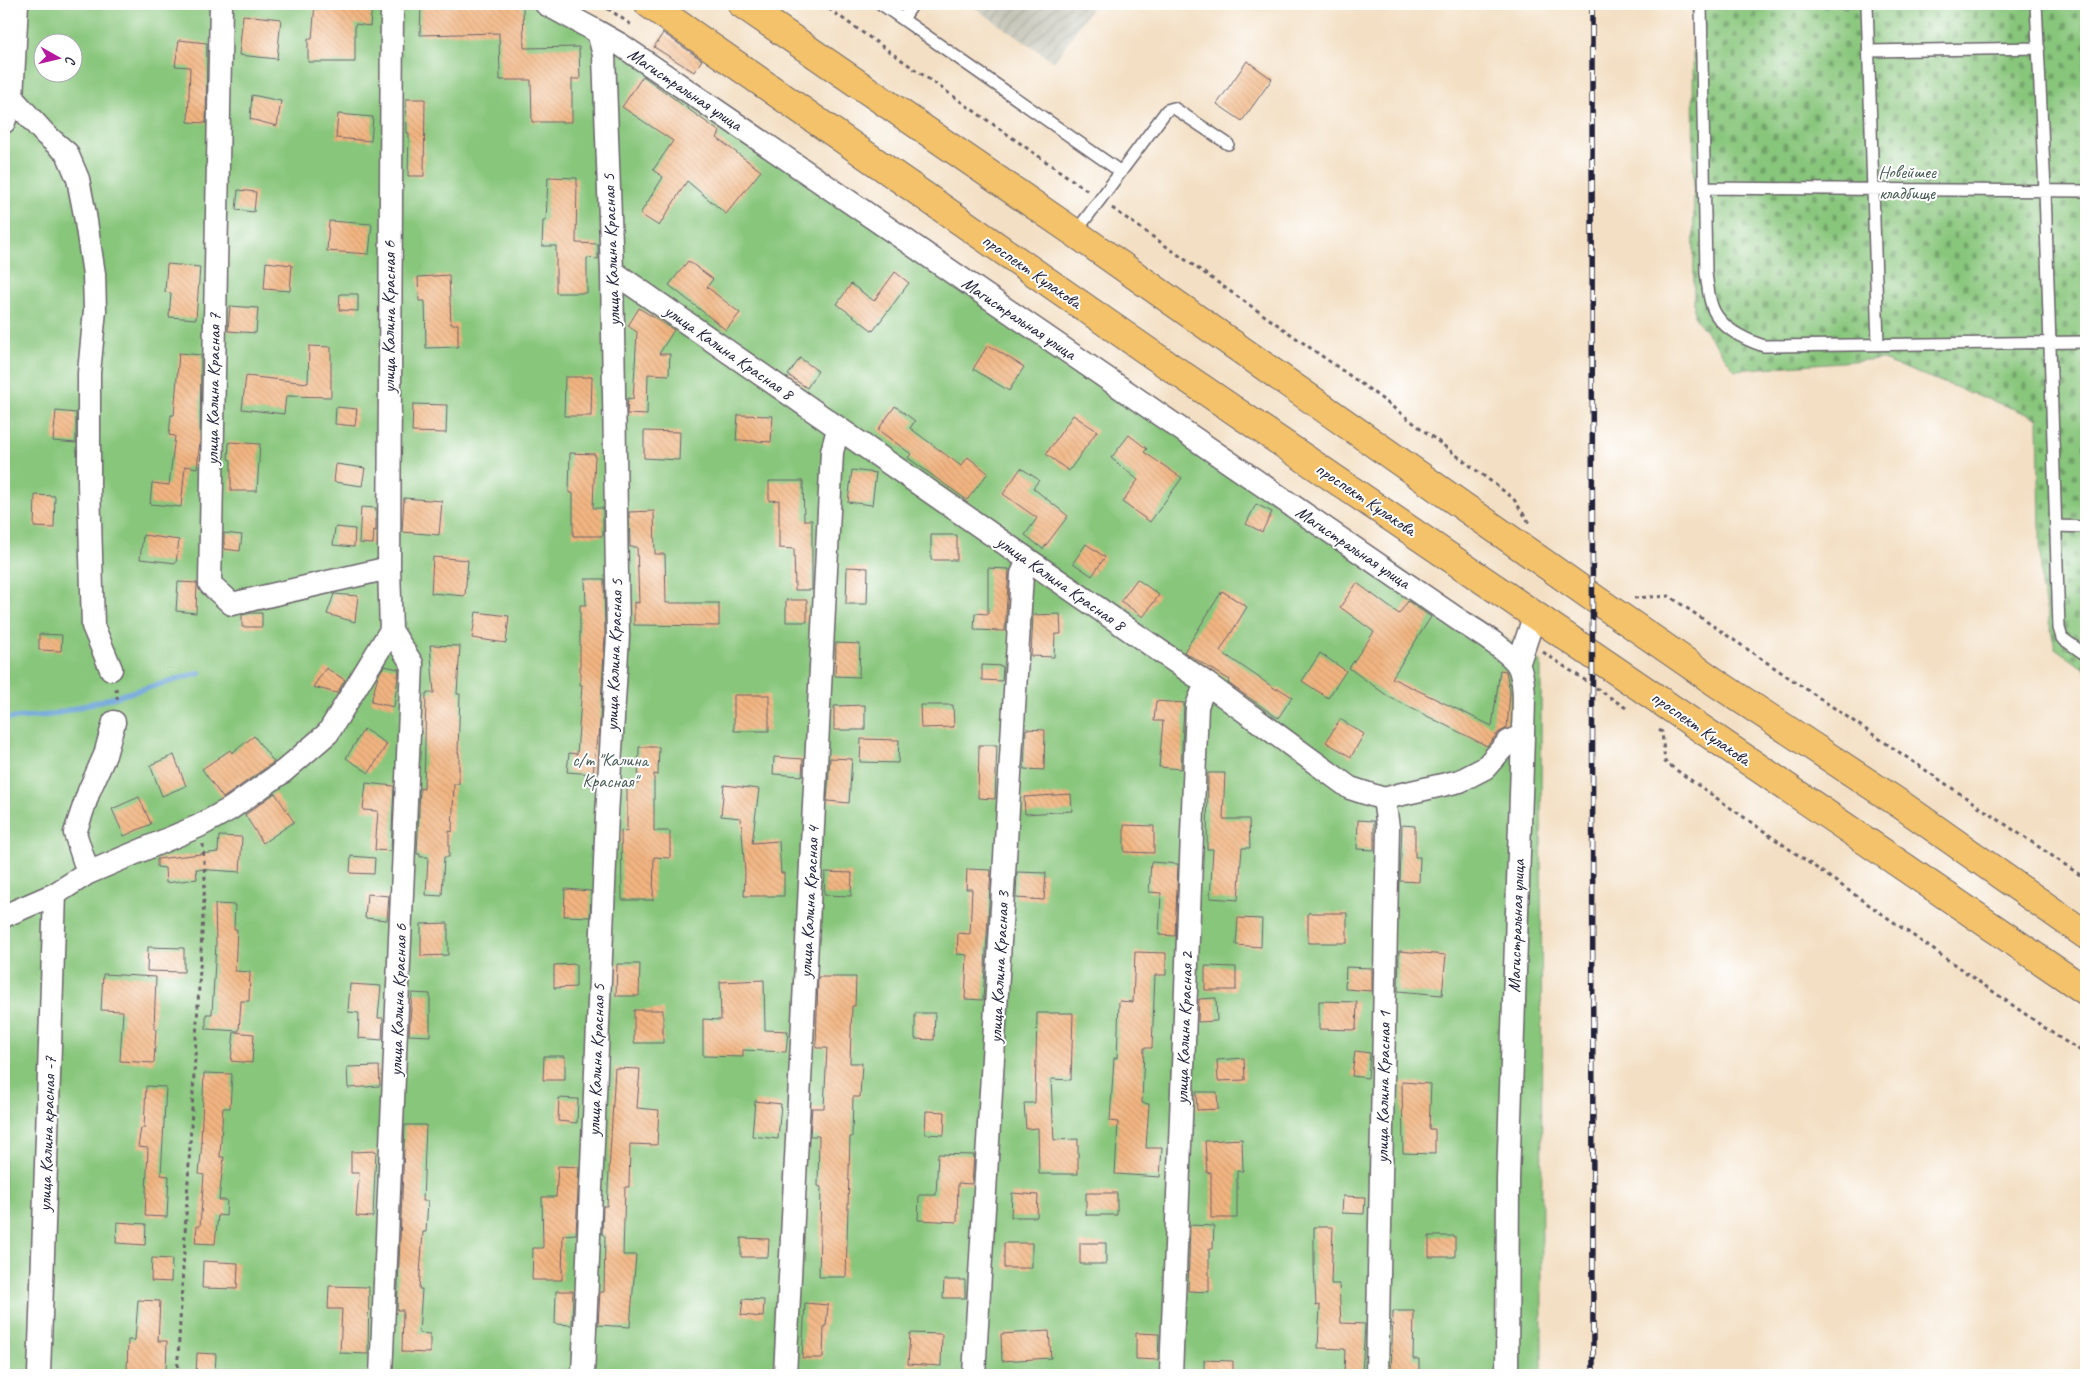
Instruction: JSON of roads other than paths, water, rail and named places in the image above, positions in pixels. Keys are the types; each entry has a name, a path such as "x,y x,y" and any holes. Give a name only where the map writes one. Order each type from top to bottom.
{"main road":[{"name":"проспект Кулакова","path":"649,4 1150,353 2086,991"},
{"path":"742,4 1075,233 1579,588 1718,684 1903,806 2086,935"}],"street":[{"path":"4,122 12,98 17,4"},
{"name":"улица Калина Красная 7","path":"221,4 210,584 232,604 388,568"},
{"name":"улица Калина Красная 6","path":"382,1375 412,664 391,630 388,568 392,4"},
{"name":"Магистральная улица","path":"546,4 621,45 1504,651 1518,665 1522,682 1523,735 1508,1179 1507,1375"},
{"name":"улица Калина Красная 5","path":"583,1375 606,825 618,636 612,271 604,54 598,32"},
{"path":"12,98 46,135 67,153 78,179 85,215 94,274 95,310 89,373 89,484 93,626 114,678"},
{"name":"улица Калина Красная 8","path":"612,271 1206,683 1350,788 1384,799"},
{"name":"улица Калина Красная 4","path":"785,1375 832,452 838,429"},
{"name":"улица Калина Красная 3","path":"974,1375 1022,574 1028,560"},
{"path":"1518,665 1535,614"},
{"path":"4,916 55,894 88,873 199,826 230,809 284,771 328,732 391,630"},
{"name":"улица Калина Красная 2","path":"1171,1375 1197,706 1206,683"},
{"path":"88,873 74,832 105,755 116,712"},
{"path":"1384,799 1460,781 1485,768 1508,742 1523,735"},
{"name":"улица Калина Красная 1","path":"1377,1375 1388,827 1384,799"},
{"name":"улица Калина красная -7","path":"39,1375 55,894"}],"lane":[{"path":"881,4 1121,172"},
{"path":"903,20 913,4"},
{"path":"1702,4 1706,272 1709,296 1714,311 1726,325 1748,341 1764,346 2086,342"},
{"path":"1867,4 1878,344"},
{"path":"2036,4 2045,190 2059,628 2062,638 2086,655"},
{"path":"1868,51 2038,48"},
{"path":"1075,233 1168,110 1174,108 1228,144"},
{"path":"1706,188 2086,191"},
{"path":"2056,526 2086,527"}],"waterway":[{"path":"4,719 51,715 200,673"}],"railway":[{"path":"1592,4 1593,1375"}],"park label":[{"name":"Новейшее кладбище","path":"1907,182"},
{"name":"с/т \"Калина Красная\"","path":"610,770"}]}
